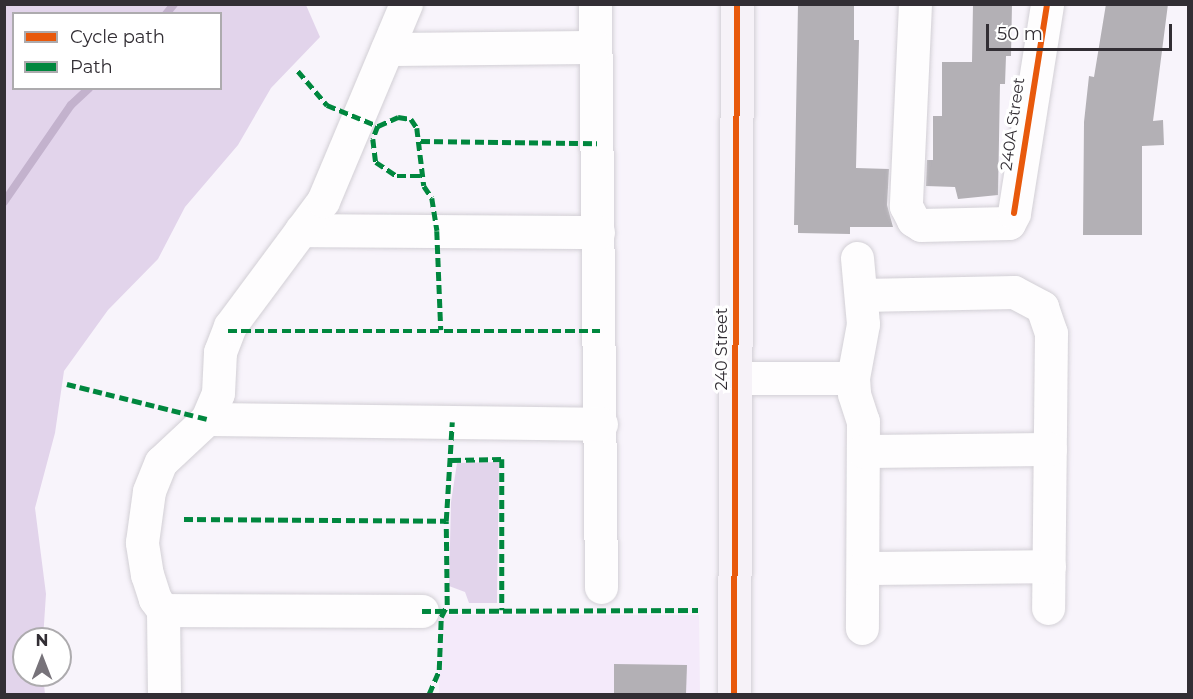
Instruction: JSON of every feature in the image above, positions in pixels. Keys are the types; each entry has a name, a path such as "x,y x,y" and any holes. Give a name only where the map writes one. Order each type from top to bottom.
{"main road":[{"name":"240 Street","path":"734,694 737,4"}],"street":[{"path":"164,694 163,610 154,599 147,575 142,542 149,491 161,462 207,419 218,393 220,352 230,326 323,201 406,4"},
{"path":"595,4 601,587"},
{"name":"240A Street","path":"915,4 906,206 913,220 921,225 1009,223 1014,213 1047,4"},
{"path":"387,49 595,46"},
{"path":"301,230 598,232"},
{"path":"857,258 863,324 853,378 854,394 863,421 862,628"},
{"path":"861,295 1014,292 1034,300 1042,307 1051,333 1048,608"},
{"path":"736,378 853,378"},
{"path":"207,419 601,424"},
{"path":"863,451 1050,449"},
{"path":"863,568 1048,566"},
{"path":"163,610 422,611"}],"shaded area":[{"path":"4,5 306,5 320,37 271,88 238,145 185,207 158,259 108,310 64,371 55,433 35,508 46,594 44,627 12,627 12,687 44,687 45,694 5,694"},
{"path":"499,462 497,603 469,603 465,592 449,586 451,502 457,463"},
{"path":"439,615 699,615 700,694 439,694"}],"building":[{"path":"798,4 854,4 854,40 859,40 856,168 889,169 887,205 893,227 850,227 850,234 798,233 798,225 794,225"},
{"path":"973,4 1012,4 1011,56 1006,56 1005,84 1000,84 998,195 958,199 955,187 926,186 927,160 933,160 933,116 942,116 942,62 972,62"},
{"path":"1106,4 1168,4 1153,121 1163,120 1164,145 1142,146 1142,235 1083,235 1084,122 1089,76 1094,77"},
{"path":"614,664 687,665 686,694 614,694"}],"waterway":[{"path":"168,12 174,4"},
{"path":"4,202 71,105 87,90"}],"marked path":[{"path":"298,71 327,105 378,126 398,117 411,119 417,128 424,186 432,198 437,231 441,330"},
{"path":"378,126 373,139 376,162 397,176 423,176"},
{"path":"421,141 597,143"},
{"path":"228,331 600,331"},
{"path":"67,384 207,419"},
{"path":"429,694 439,670 441,617 447,605 446,521 452,422"},
{"path":"452,460 502,459 502,610"},
{"path":"184,519 446,521"},
{"path":"422,611 698,610"}],"cycle path":[{"path":"734,694 737,4"},
{"path":"1014,213 1047,4"}]}
